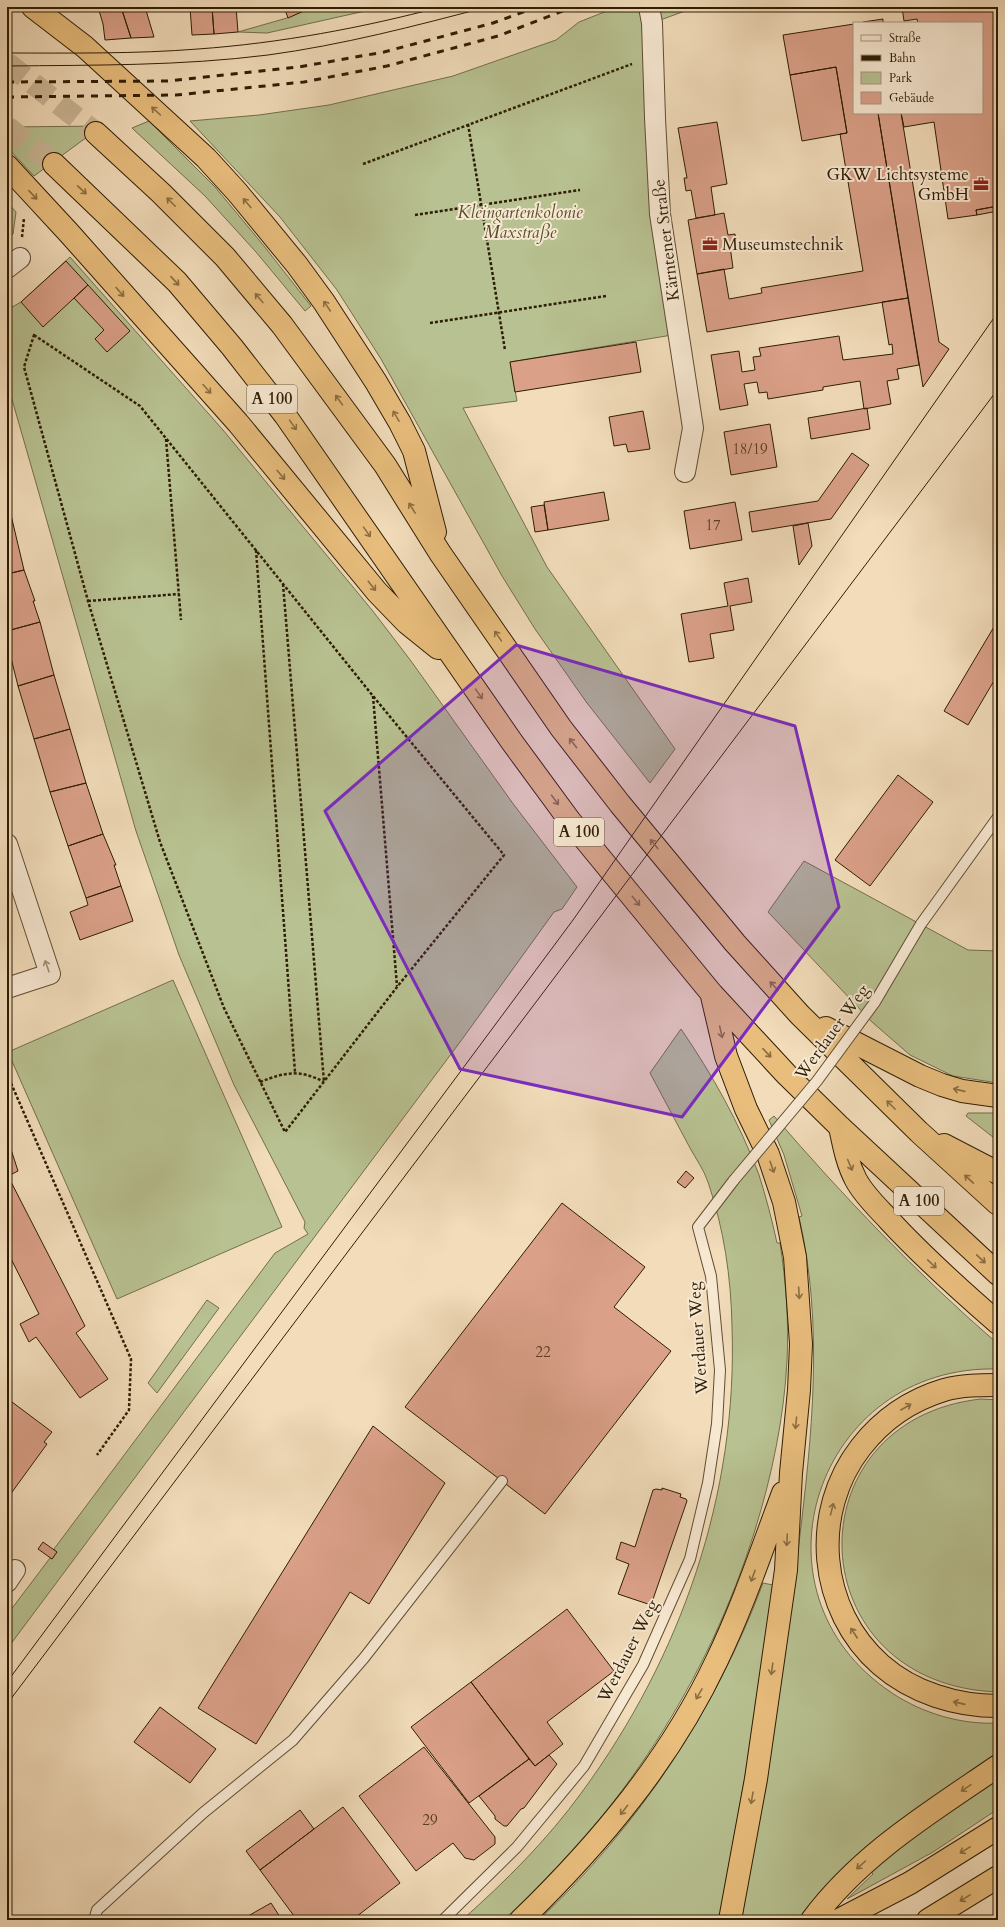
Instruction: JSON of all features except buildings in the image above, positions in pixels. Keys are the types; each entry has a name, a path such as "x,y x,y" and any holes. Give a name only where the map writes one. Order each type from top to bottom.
{"highway":[{"path":"33,7 85,47 206,158 268,228 324,302 376,382 414,451 440,553"},
{"name":"A 100","path":"96,133 161,193 225,257 282,325 385,465 440,553 561,728 620,804 735,943 800,1015 919,1132 998,1204"},
{"name":"A 100","path":"54,164 177,282 232,347 285,415 456,662 570,821 712,994 787,1075 840,1128 998,1274"},
{"path":"7,166 69,233 238,423 377,592 407,623 456,662"},
{"path":"712,994 726,1056 746,1109 768,1154 782,1196 795,1257 799,1294 801,1344 799,1390 791,1474 786,1570 756,1779 730,1920"},
{"path":"800,1015 942,1086 962,1091 998,1096"},
{"path":"840,1128 847,1161 857,1181 869,1199 943,1274 998,1322"},
{"path":"919,1132 998,1173"},
{"path":"998,1385 973,1385 944,1390 916,1401 892,1415 868,1437 849,1462 837,1489 828,1522 827,1556 832,1585 843,1616 860,1642 881,1666 911,1686 944,1699 975,1706 998,1706"},
{"path":"521,1920 579,1862 624,1809 647,1778 682,1724 714,1667 733,1626 791,1474"},
{"path":"812,1920 835,1891 870,1858 904,1830 998,1766"},
{"path":"839,1920 910,1883 998,1828"},
{"path":"928,1920 998,1877"}],"street":[{"name":"Kärntener Straße","path":"649,7 652,19 660,214 692,428 685,472"},
{"path":"7,844 50,974 7,988"}],"lane":[{"name":"Werdauer Weg","path":"442,1920 518,1847 584,1766 643,1665 690,1559 709,1475 718,1424 720,1370 711,1276 698,1227 734,1180 817,1081 875,1002 921,924 998,817"},
{"path":"94,1920 97,1910 203,1813 293,1740 364,1658 502,1481"}],"path":[{"path":"363,164 628,65 654,58"},
{"path":"468,124 480,205 505,350"},
{"path":"415,215 580,190"},
{"path":"13,263 24,215"},
{"path":"430,323 606,296"},
{"path":"34,335 140,406 256,550 373,696 504,855 397,987 285,1132 224,1008 160,842 88,602 24,367 34,335"},
{"path":"166,439 181,620"},
{"path":"256,550 295,1072"},
{"path":"283,584 324,1082"},
{"path":"88,602 178,594"},
{"path":"373,696 397,987"},
{"path":"260,1082 280,1074 295,1072 310,1074 324,1082"},
{"path":"7,1074 131,1358 129,1410 97,1455"}],"highlighted area":[{"path":"516,645 795,726 839,907 682,1117 460,1069 325,811"}],"green space":[{"path":"314,7 383,7 267,33 238,32 287,18"},
{"name":"Kleingartenkolonie Maxstraße","path":"617,7 696,7 652,23 678,334 510,362 517,401 463,408 547,567 675,749 650,783 587,703 535,629 502,576 381,359 337,290 280,217 190,121 259,115 329,105 453,76 556,40 579,22"},
{"path":"149,121 215,187 311,306 305,311 256,252 205,196 132,128"},
{"path":"102,126 34,176 7,147 7,127"},
{"path":"7,202 16,212 13,234 7,239"},
{"path":"70,257 223,430 372,610 411,661 514,805 577,887 562,909 554,912 463,1038 7,1649 7,1615 50,1558 52,1559 57,1552 54,1549 275,1253 308,1234 304,1228 305,1222 234,1085 179,955 136,831 7,382 7,310 21,302"},
{"path":"804,861 968,950 998,951 998,1083 953,1076 910,1055 872,1022 768,912"},
{"path":"173,980 282,1227 117,1299 8,1052"},
{"path":"681,1029 704,1064 743,1137 759,1175 777,1243 780,1243 784,1272 788,1332 787,1361 780,1425 767,1488 755,1530 736,1586 712,1640 686,1692 656,1742 622,1790 586,1836 546,1879 503,1920 462,1920 495,1890 541,1843 582,1792 617,1740 648,1686 675,1630 696,1571 713,1512 725,1451 731,1389 732,1326 726,1253 714,1200 706,1178 650,1073"},
{"path":"968,1113 998,1113 998,1141 966,1116"},
{"path":"774,1116 827,1176 882,1234 939,1290 998,1344 998,1369 935,1377 884,1403 845,1443 820,1491 811,1545 819,1599 845,1650 892,1693 916,1706 929,1712 956,1720 998,1723 998,1753 892,1827 843,1869 801,1918 798,1916 795,1920 741,1920 773,1732 787,1638 804,1503 813,1380 811,1298 807,1258 799,1217 802,1216 784,1155 769,1120"},
{"path":"207,1300 219,1308 157,1393 148,1383"},
{"path":"981,1399 998,1400 998,1692 932,1678 884,1646 854,1602 842,1551 849,1499 874,1453 918,1417"},
{"path":"763,1583 773,1585 748,1760 719,1920 539,1920 575,1884 609,1845 641,1806 670,1764 722,1677 744,1631"},
{"path":"998,1780 998,1809 933,1852 847,1899 873,1874 871,1871 918,1834"}],"tunnel":[{"path":"7,63 96,133"},
{"path":"7,127 54,164"}],"tram line":[{"path":"7,53 174,51 260,43 321,34 381,22 441,7"},
{"path":"7,66 170,63 235,59 268,55 323,46 406,28 487,7"},
{"path":"7,1682 573,920 998,312"},
{"path":"7,1704 998,389"}],"railway":[{"path":"7,82 169,81 299,67 384,52 493,23 537,7"},
{"path":"7,97 176,95 304,82 387,66 498,36 573,7"}],"place":[{"name":"GKW Lichtsysteme GmbH","path":"981,184"},
{"name":"Museumstechnik","path":"710,244"}]}
